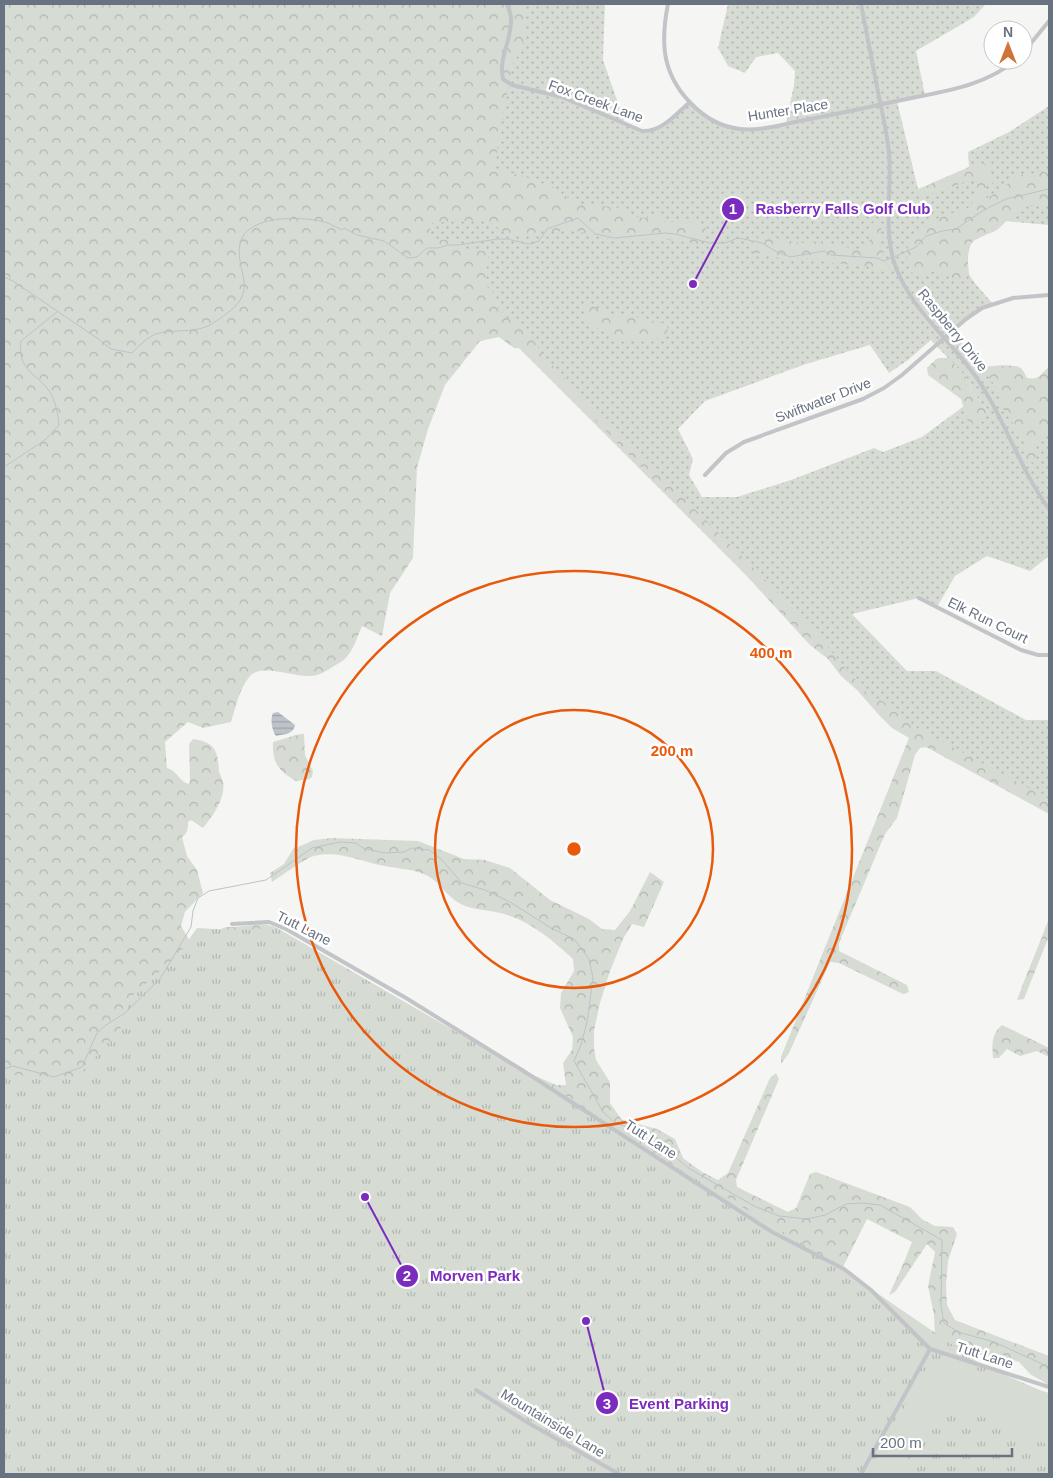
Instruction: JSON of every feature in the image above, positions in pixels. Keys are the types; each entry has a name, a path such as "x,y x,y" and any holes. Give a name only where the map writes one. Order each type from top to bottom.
{"street":[{"name":"Fox Creek Lane","path":"507,4 512,21 502,59 502,74 503,79 512,85 562,97 642,131 652,131 659,128 690,102"},
{"name":"Hunter Place","path":"668,4 665,21 665,53 672,76 681,92 696,108 724,125 738,129 752,129 881,105 976,84 1002,70"},
{"name":"Raspberry Drive","path":"861,4 889,153 888,218 894,261 911,296 971,370 990,399 1030,479 1049,509"},
{"path":"1033,41 1049,21"},
{"name":"Swiftwater Drive","path":"705,475 726,453 744,442 863,399 884,388 902,375 966,319 993,304 1013,298 1049,295"},
{"name":"Elk Run Court","path":"919,598 1014,647 1030,653 1049,655"},
{"name":"Tutt Lane","path":"232,924 269,922 286,928 406,998 602,1120 772,1232 844,1270 871,1290 930,1348 1049,1387"},
{"path":"861,1474 930,1348"},
{"name":"Mountainside Lane","path":"476,1390 530,1424 617,1474"}],"green space":[{"path":"4,4 524,4 523,43 513,63 498,141 496,169 520,175 555,188 561,194 580,204 620,208 635,217 645,218 660,215 667,222 687,221 696,222 704,226 708,235 698,244 669,240 603,238 573,230 552,232 542,227 532,236 509,236 490,222 476,220 431,223 429,234 435,239 460,241 467,249 484,251 488,257 485,281 488,288 493,292 501,315 502,310 507,318 525,326 544,357 810,625 866,692 896,709 906,722 1049,799 1049,814 926,747 920,748 915,755 897,818 885,834 839,943 839,951 907,985 909,992 903,994 839,963 830,962 789,1053 781,1064 781,1057 909,738 892,728 879,715 857,690 841,676 828,659 810,645 721,548 532,356 524,349 514,348 499,337 480,341 445,385 428,429 417,468 413,558 390,593 382,636 362,626 353,648 346,658 328,670 316,675 303,676 270,671 255,672 243,687 231,722 203,728 188,722 165,742 167,768 189,784 189,744 193,739 211,745 218,758 219,771 223,782 221,800 211,818 203,828 191,820 188,822 187,832 182,837 187,856 197,870 203,893 185,912 181,926 190,941 226,927 262,924 273,926 522,1070 556,1085 566,1085 563,1063 572,1050 573,1037 560,1008 561,993 574,971 573,959 539,931 511,916 463,905 453,899 433,879 423,874 340,855 314,856 272,882 270,873 284,864 293,849 314,840 332,838 418,841 464,859 485,860 510,868 550,900 589,919 602,929 615,930 630,911 650,872 664,882 644,927 632,924 623,939 609,974 594,1031 596,1060 610,1082 610,1103 622,1120 657,1129 675,1139 683,1158 702,1172 718,1180 728,1173 770,1078 776,1073 779,1079 736,1180 737,1187 788,1212 796,1208 810,1174 816,1172 910,1207 922,1219 935,1226 953,1227 957,1234 948,1261 946,1285 947,1305 955,1320 1049,1356 1049,1385 1030,1374 1019,1362 1003,1357 976,1354 964,1355 935,1338 934,1315 928,1286 935,1252 927,1244 895,1292 889,1295 912,1242 867,1219 839,1275 4,1474"},
{"path":"444,4 605,4 603,60 625,123 642,131 659,129 690,102 710,117 734,127 755,129 786,123 795,71 778,53 756,57 745,73 728,66 718,48 728,4 986,4 974,17 916,51 925,95 897,101 918,189 969,167 968,152 1009,132 1049,106 1049,225 1004,221 994,230 972,242 968,255 970,276 993,304 982,308 952,331 982,368 1001,365 1017,366 1027,378 1034,379 1049,367 1049,556 1030,571 987,556 955,576 937,607 919,598 852,614 907,671 936,671 1026,720 1049,720 1049,810 891,720 399,228","holes":["931,340 966,377 971,389 988,412 966,415 964,406 922,437 883,452 874,448 791,480 737,497 702,497 689,475 693,459 678,429 705,401 806,364 870,345 889,373 908,360"]},
{"path":"992,164 997,168 989,171 989,176 995,176 995,182 986,185 985,199 1002,190 1018,175 1049,172 1049,205 1022,208 998,229 972,242 968,248 968,274 966,278 951,279 938,272 915,276 908,264 907,258 911,238 920,227 943,216 968,208 974,199 976,181 972,179 923,196 919,193 923,188 966,169"},
{"path":"878,220 881,225 881,246 891,274 867,266 833,263 815,258 783,259 760,253 755,254 751,250 753,241 766,236 800,243 824,241 858,249 870,240 871,224"},
{"path":"585,303 613,315 636,317 663,323 667,325 666,337 632,340 614,339 590,323 585,313"},
{"path":"939,358 949,358 966,377 971,389 988,412 978,424 973,425 967,420 961,399 928,375 927,368"},
{"path":"1017,366 1022,369 1027,378 1031,379 1040,376 1049,367 1048,428 1037,443 1035,463 1031,462 1026,455 1023,438 1003,409 996,387 982,368"},
{"path":"304,734 305,755 313,771 312,777 309,779 296,781 285,774 277,765 273,742"},
{"path":"1049,918 1049,936 1024,999 1017,1000 1041,939"},
{"path":"197,928 235,930 277,928 522,1070 625,1136 826,1258 982,1365 1049,1394 1049,1474 4,1474 4,1074 50,1081 61,1081 76,1076 87,1067 120,1029 132,996 178,955"},
{"path":"1002,1025 1049,1048 1049,1057 1037,1051 1020,1056 1007,1049 999,1058 993,1058 994,1036"},
{"path":"944,1360 1049,1393 1049,1445 982,1416 954,1410 943,1411 934,1417 901,1468 901,1474 867,1474 928,1365"}],"shaded area":[{"path":"278,712 295,725 292,731 276,736 272,718 273,713"}],"waterway":[{"path":"894,257 916,247 926,236 956,229 984,210 1006,199 1049,189"},
{"path":"4,277 13,281 111,349 132,353 153,335 202,328 230,311 243,295 244,279 239,253 240,244 245,234 253,227 278,219 306,219 328,223 357,235 384,241 408,258 417,257 427,248 498,239 529,244 539,241 547,229 578,218 595,234 615,238 665,233 710,243 725,243 738,238 762,243 790,257 824,251 831,255 877,258 884,261 891,258"},
{"path":"4,467 45,440 59,425 51,394 30,372 22,360 21,352 21,341 57,312"},
{"path":"4,1069 13,1066 54,1077 82,1067 97,1033 125,1013 160,979 191,927 193,911 198,898 209,891 266,880 312,848 340,842 356,843 363,848 384,853 404,852 412,848 429,850 441,859 462,883 485,890 510,902 551,928 574,939 589,959 593,978 587,1022 581,1045 574,1061 603,1112 615,1123 652,1134 690,1169 754,1206 779,1216 807,1219 825,1215 846,1204 880,1205 942,1240 941,1306 944,1323 958,1332 994,1342 1049,1367"}],"place":[{"name":"Rasberry Falls Golf Club","path":"693,284"},
{"name":"Morven Park","path":"365,1197"},
{"name":"Event Parking","path":"586,1321"}]}
